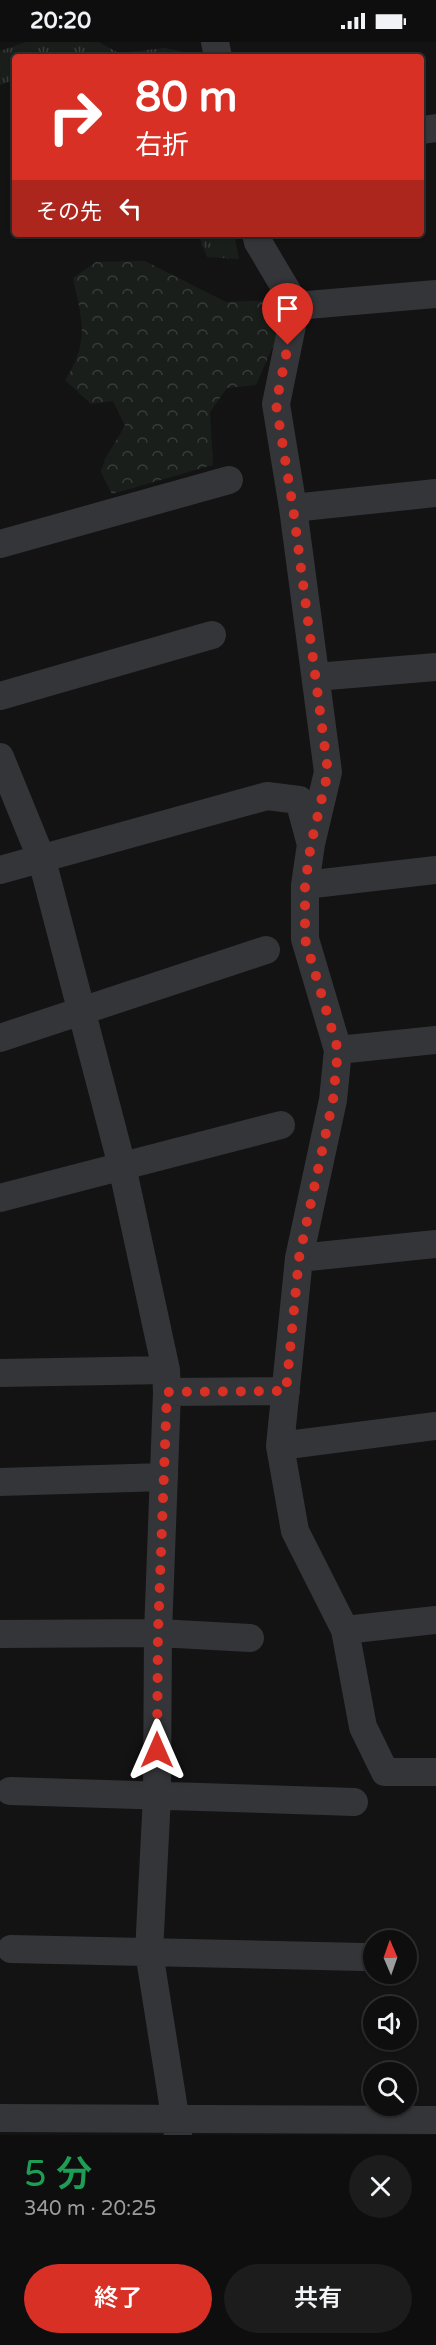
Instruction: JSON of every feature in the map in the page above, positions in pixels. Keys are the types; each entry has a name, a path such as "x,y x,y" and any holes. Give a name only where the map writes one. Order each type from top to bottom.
{"street":[{"path":"257,237 296,306 276,404 293,508 328,772 311,844 305,885 305,939 338,1050 333,1100 299,1258 280,1446 295,1531 345,1630 363,1727 385,1772 436,1772"},
{"path":"296,306 436,294"},
{"path":"0,544 229,480"},
{"path":"293,508 436,493"},
{"path":"0,696 212,634"},
{"path":"316,677 436,667"},
{"path":"0,757 42,860 82,1009 122,1166 167,1381 158,1633 157,1796 149,1952 177,2126"},
{"path":"0,870 267,796 299,800 311,844"},
{"path":"305,885 436,870"},
{"path":"0,1038 266,950"},
{"path":"338,1050 436,1040"},
{"path":"0,1198 281,1125"},
{"path":"299,1258 436,1244"},
{"path":"0,1373 167,1381 286,1391"},
{"path":"280,1446 436,1426"},
{"path":"0,1482 164,1477"},
{"path":"345,1630 436,1620"},
{"path":"0,1634 158,1633 250,1638"},
{"path":"10,1791 354,1802"},
{"path":"11,1949 363,1957"},
{"path":"0,2118 177,2126 436,2120"}],"green space":[{"path":"26,42 98,42 119,53 165,48 192,54 12,54 12,81 0,85 0,51"},
{"path":"199,237 235,237 239,259 207,257"},
{"path":"145,261 226,302 278,300 283,323 256,385 227,388 210,412 213,465 112,494 101,472 105,459 125,426 113,401 91,404 65,380 78,354 82,330 73,278 96,262"}],"route":[{"path":"157,1750 158,1633 167,1392 286,1391 299,1258 333,1100 338,1050 305,939 305,885 311,844 328,772 293,508 276,404 288,345"}]}
